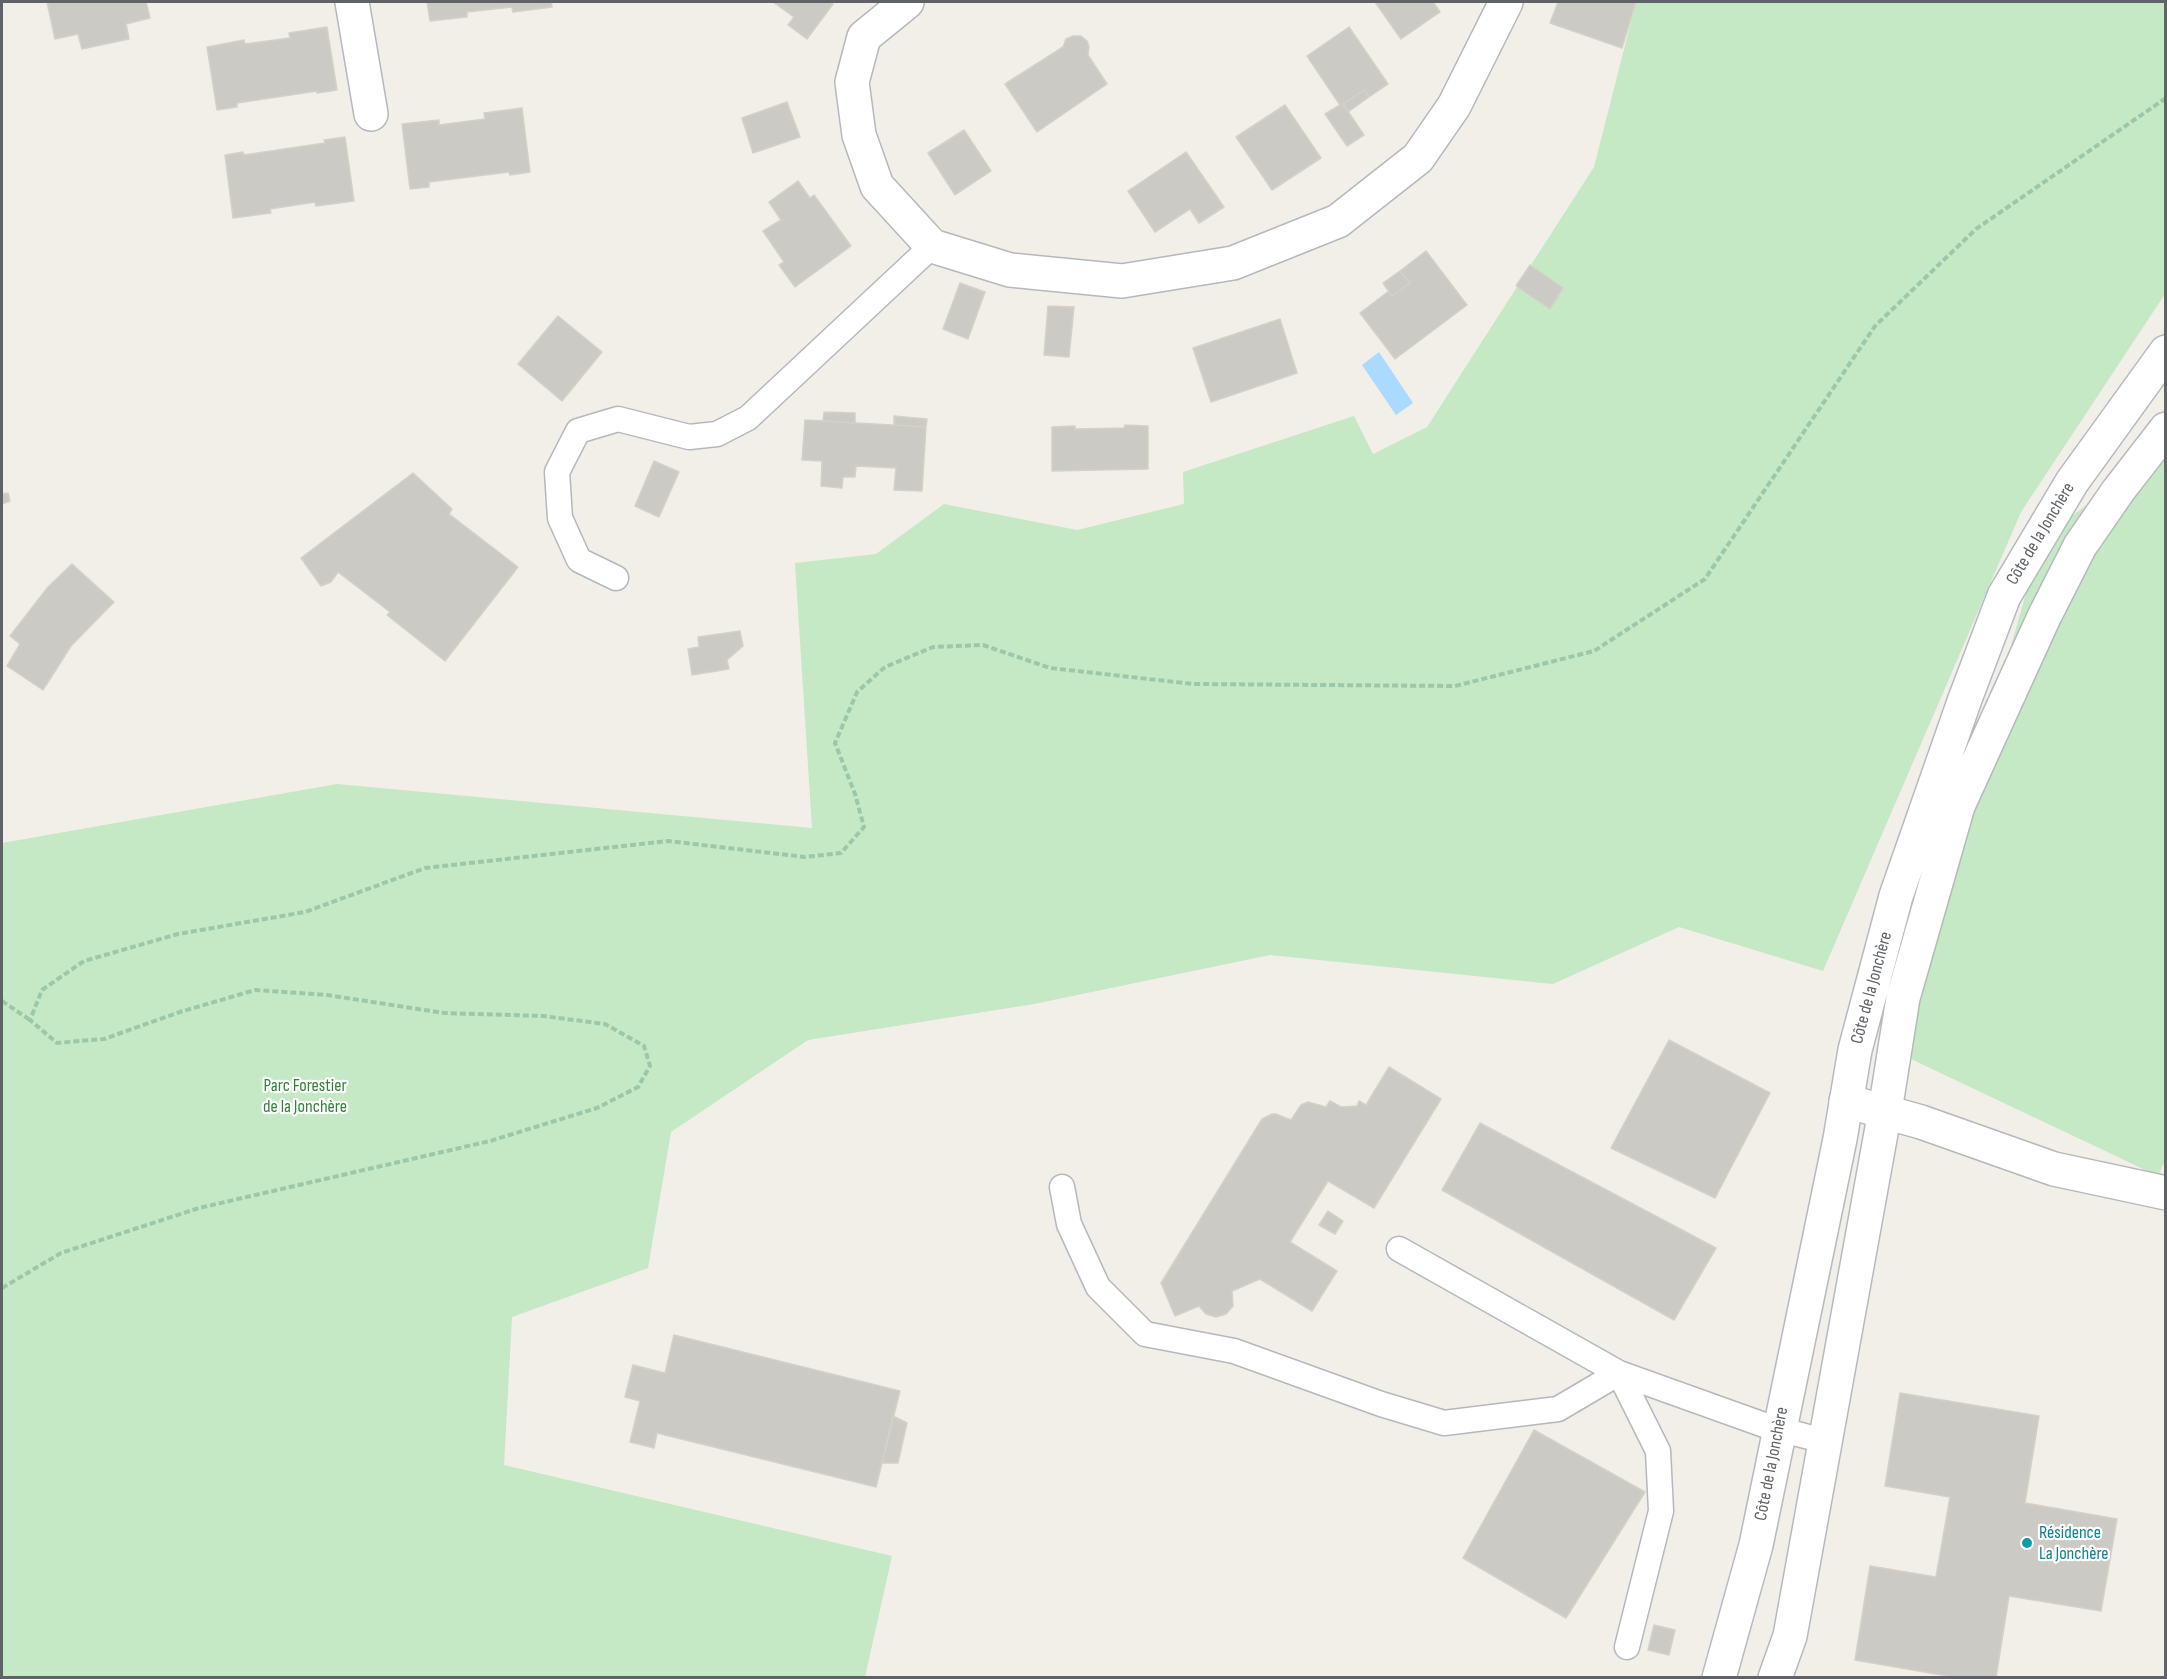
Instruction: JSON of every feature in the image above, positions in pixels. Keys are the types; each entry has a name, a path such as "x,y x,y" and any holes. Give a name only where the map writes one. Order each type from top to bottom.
{"street":[{"path":"352,2 371,114"},
{"path":"907,2 864,37 852,82 859,135 877,186 932,246 1010,270 1122,281 1233,263 1338,221 1418,158 1454,106 1506,2"},
{"name":"Côte de la Jonchère","path":"1719,1677 1756,1545 1855,1050 1896,896 1965,699 2004,596 2072,482 2166,352"},
{"name":"Côte de la Jonchère","path":"1775,1677 1790,1636 1885,1111 1903,998 1958,806 2044,617 2080,546 2118,491 2166,429"},
{"path":"1846,1101 1885,1111 2054,1169 2166,1192"}],"lane":[{"path":"616,578 579,560 560,518 557,472 578,431 618,419 689,437 717,434 748,418 932,246"},
{"path":"1062,1187 1069,1224 1098,1287 1145,1334 1234,1351 1381,1404 1444,1423 1558,1409 1618,1373"},
{"path":"1400,1249 1618,1373 1779,1430 1824,1442"},
{"path":"1618,1373 1658,1451 1661,1510 1627,1647"}],"path":[{"path":"30,1020 42,990 84,960 178,934 305,912 425,868 668,841 805,857 841,853 864,827 855,794 835,743 857,692 885,667 933,647 983,645 1050,668 1193,684 1455,686 1594,651 1705,579 1875,326 1976,229 2166,99"},
{"path":"2,1001 30,1020 57,1043 104,1039 180,1012 255,990 315,994 444,1013 543,1016 605,1024 644,1046 650,1066 638,1087 597,1108 490,1141 199,1208 61,1253 2,1288"}],"green space":[{"name":"Parc Forestier de la Jonchère","path":"1636,2 2165,2 2165,294 2021,512 1823,971 1679,927 1553,984 1270,955 1034,1004 808,1040 671,1132 648,1268 512,1317 504,1465 892,1556 865,1677 2,1678 2,843 337,784 812,828 795,563 876,554 944,504 1077,530 1184,504 1183,472 1354,416 1373,454 1427,427 1594,167"},
{"path":"2165,447 2165,1161 2158,1176 1894,1051 2042,538"}],"water":[{"path":"1379,352 1413,403 1396,415 1362,365"}],"building":[{"path":"47,2 146,2 150,18 126,24 129,39 82,49 78,34 55,39"},
{"path":"427,2 551,2 552,7 513,12 512,7 467,12 467,17 430,21"},
{"path":"773,2 831,2 833,4 807,39 788,25 794,17"},
{"path":"1375,2 1433,2 1440,12 1401,39"},
{"path":"1558,2 1636,2 1622,48 1550,23"},
{"path":"327,27 337,90 237,103 237,107 217,110 207,47 244,40 245,44 290,38 289,33"},
{"path":"1349,27 1388,84 1369,97 1364,90 1343,104 1364,135 1347,146 1325,114 1340,105 1307,56"},
{"path":"1081,36 1087,41 1088,55 1107,84 1037,132 1005,84 1063,47 1066,39"},
{"path":"1364,90 1369,97 1348,112 1343,104"},
{"path":"787,102 800,137 753,153 742,118"},
{"path":"1285,105 1321,158 1272,190 1236,137"},
{"path":"522,108 530,172 510,175 509,172 429,182 429,187 410,189 402,124 439,120 439,125 485,119 484,113"},
{"path":"964,130 991,171 955,195 928,153"},
{"path":"345,137 354,201 316,206 315,202 270,209 271,213 233,218 225,155 243,152 244,155 325,143 324,140"},
{"path":"1186,152 1224,207 1199,223 1190,209 1155,232 1128,191"},
{"path":"798,181 810,198 814,195 851,246 795,287 779,265 784,262 763,231 781,220 769,202"},
{"path":"1426,251 1467,305 1395,359 1360,313 1389,291 1392,296 1410,283 1400,271"},
{"path":"1530,265 1563,288 1550,309 1516,286"},
{"path":"1400,271 1410,283 1392,296 1383,283"},
{"path":"960,283 985,292 968,339 943,329"},
{"path":"1048,306 1074,307 1069,357 1044,355"},
{"path":"558,316 602,352 562,401 518,364"},
{"path":"1280,319 1297,373 1211,402 1193,348"},
{"path":"824,412 855,413 855,423 823,421"},
{"path":"894,416 927,419 926,427 894,425"},
{"path":"805,420 926,427 922,491 894,490 896,468 856,466 855,477 843,477 842,488 821,486 822,461 802,460"},
{"path":"1125,425 1148,426 1148,469 1052,471 1052,427 1124,428"},
{"path":"654,461 679,472 659,517 635,506"},
{"path":"413,473 452,509 449,514 518,567 445,661 387,615 390,612 338,572 331,582 321,586 301,558"},
{"path":"8,493 10,501 2,504 2,494"},
{"path":"72,564 114,602 71,646 43,690 7,666 20,644 10,636 48,587"},
{"path":"740,631 743,646 727,660 729,669 692,675 688,649 699,647 698,637"},
{"path":"1669,1040 1770,1093 1715,1198 1611,1148"},
{"path":"1389,1067 1441,1099 1374,1208 1328,1181 1290,1242 1337,1271 1312,1311 1260,1279 1232,1291 1233,1306 1226,1314 1216,1317 1206,1314 1199,1306 1175,1316 1161,1283 1262,1119 1276,1114 1291,1120 1301,1105 1308,1102 1326,1107 1330,1101 1341,1107 1357,1106 1359,1101 1366,1105"},
{"path":"1480,1123 1716,1248 1674,1320 1442,1190"},
{"path":"1328,1211 1343,1221 1335,1234 1319,1225"},
{"path":"674,1335 900,1391 876,1487 657,1433 654,1448 630,1442 640,1401 625,1397 633,1365 665,1373"},
{"name":"Résidence La Jonchère","path":"1900,1393 2039,1416 2025,1503 2117,1519 2101,1611 2009,1596 1996,1678 1959,1678 1855,1660 1870,1566 1936,1577 1950,1497 1885,1486"},
{"path":"893,1416 907,1423 898,1463 882,1463"},
{"path":"1534,1430 1645,1492 1566,1618 1463,1558"},
{"path":"1654,1625 1675,1630 1669,1655 1648,1650"}],"place":[{"name":"Résidence La Jonchère","path":"2027,1543"}]}
